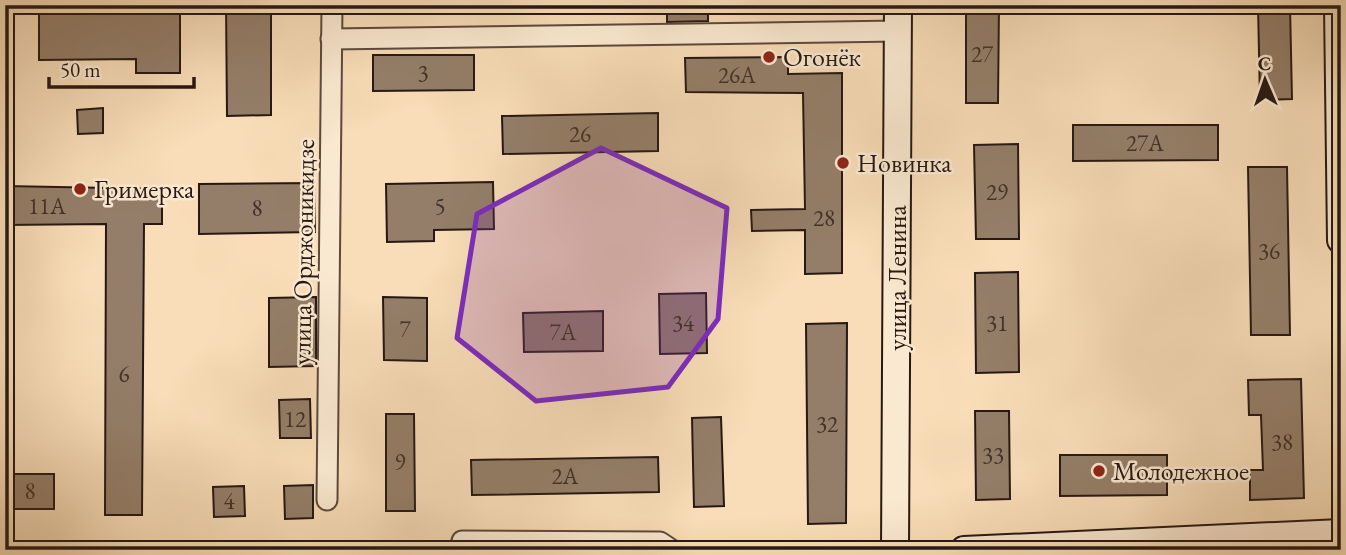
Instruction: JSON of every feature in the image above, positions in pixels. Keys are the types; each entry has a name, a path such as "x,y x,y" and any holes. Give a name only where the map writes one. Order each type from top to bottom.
{"street":[{"name":"улица Орджоникидзе","path":"327,500 332,5"},
{"path":"1338,5 1341,240"},
{"path":"331,39 898,18"},
{"name":"улица Ленина","path":"895,550 898,18"},
{"path":"964,550 1341,533"},
{"path":"462,541 660,542 672,550"}],"highlighted area":[{"path":"601,148 727,208 718,319 668,387 536,401 457,338 477,214"}],"building":[{"path":"39,5 180,5 180,73 136,73 136,59 39,60"},
{"path":"226,5 271,5 271,115 227,116"},
{"path":"667,5 708,5 708,21 667,22"},
{"path":"966,5 999,5 998,103 966,103"},
{"path":"1258,5 1290,5 1292,99 1260,100"},
{"path":"373,55 474,55 474,90 373,91"},
{"path":"788,57 788,74 842,73 842,273 805,274 805,230 752,231 751,210 805,209 803,93 686,92 685,58"},
{"path":"103,108 103,133 78,134 77,110"},
{"path":"658,113 658,151 503,154 502,116"},
{"path":"1073,125 1218,125 1218,160 1073,161"},
{"path":"1018,144 1019,239 976,239 974,145"},
{"path":"1248,167 1287,167 1290,335 1251,335"},
{"path":"493,182 494,229 434,230 434,241 387,242 386,184"},
{"path":"314,183 315,232 199,234 199,184"},
{"path":"5,186 162,189 162,224 144,224 142,515 105,515 106,224 5,225"},
{"path":"1018,272 1019,372 976,373 975,273"},
{"path":"706,293 707,353 660,354 659,294"},
{"path":"316,297 316,366 269,367 269,298"},
{"path":"383,297 427,298 427,361 384,360"},
{"path":"603,311 603,351 524,352 523,313"},
{"path":"847,323 846,523 808,524 806,324"},
{"path":"1301,379 1304,498 1250,500 1250,470 1263,470 1261,415 1249,415 1248,380"},
{"path":"310,399 311,438 280,438 279,400"},
{"path":"975,411 1009,411 1010,499 976,500"},
{"path":"386,414 414,414 415,511 386,511"},
{"path":"721,417 724,506 694,507 692,418"},
{"path":"1060,455 1167,455 1167,495 1060,496"},
{"path":"658,457 659,492 472,495 471,460"},
{"path":"5,474 54,474 54,509 5,509"},
{"path":"313,485 313,518 285,519 284,486"},
{"path":"244,486 245,516 214,517 213,487"}],"place":[{"name":"Огонёк","path":"769,57"},
{"name":"Новинка","path":"843,163"},
{"name":"Гримерка","path":"80,189"},
{"name":"Молодежное","path":"1099,471"}]}
